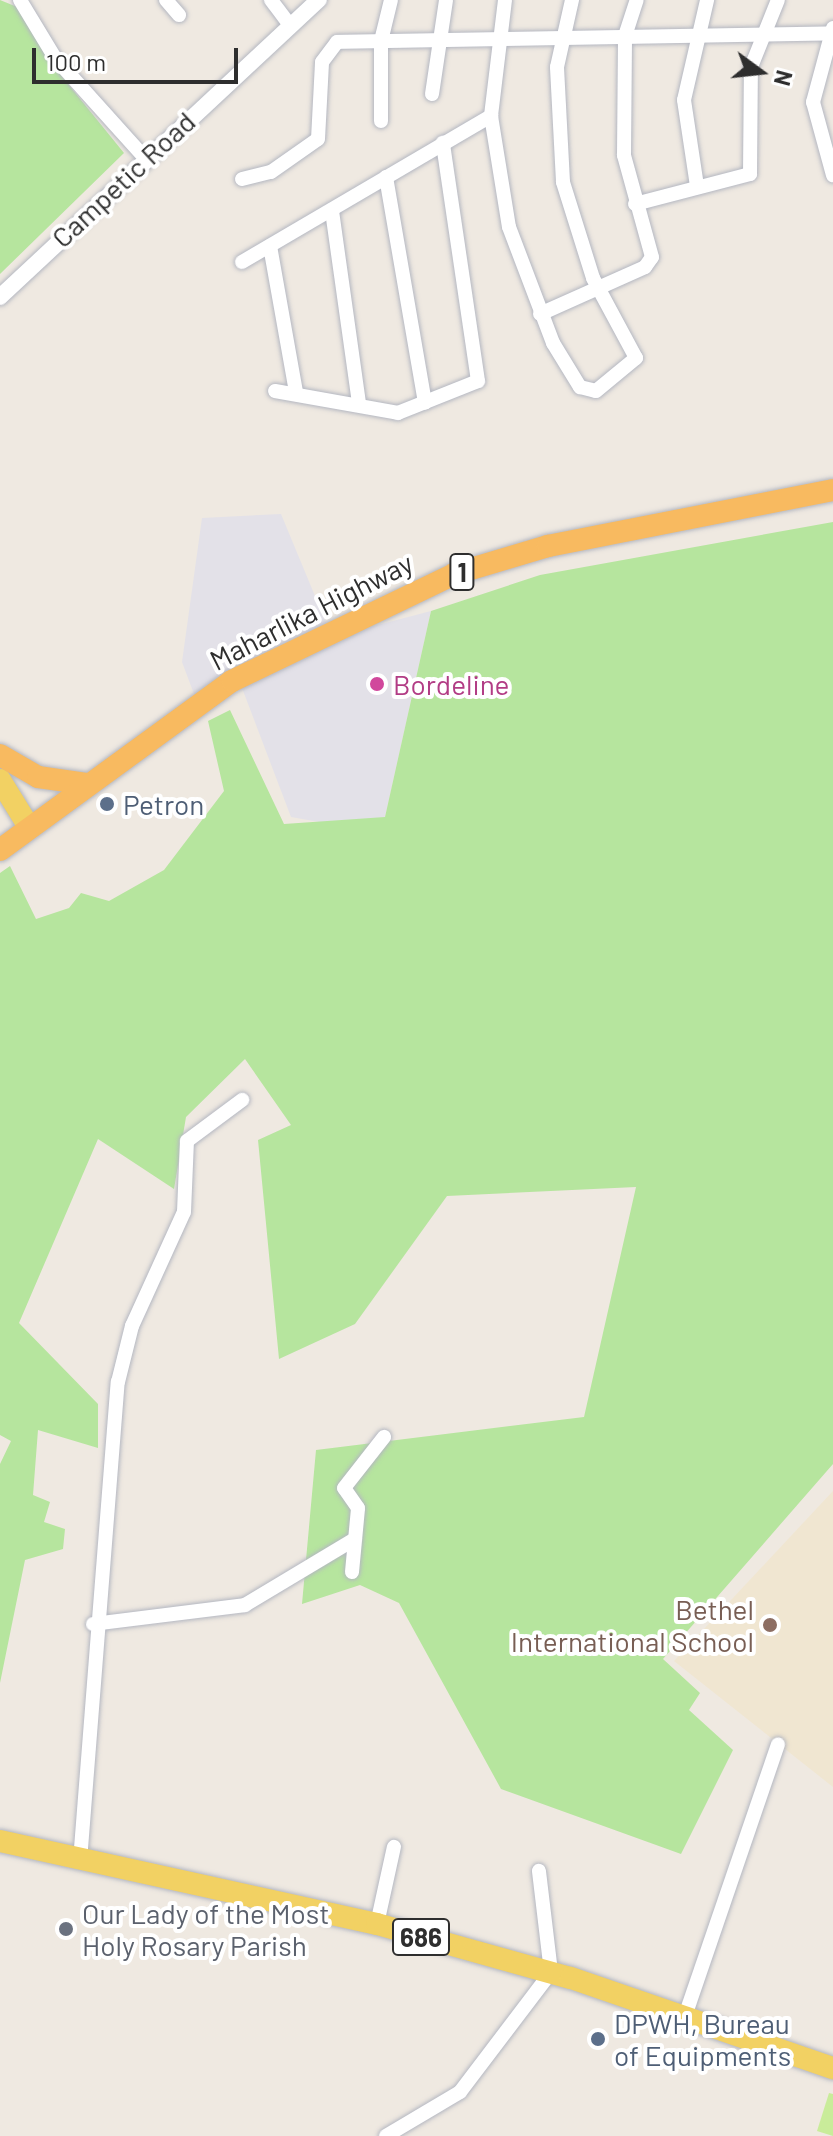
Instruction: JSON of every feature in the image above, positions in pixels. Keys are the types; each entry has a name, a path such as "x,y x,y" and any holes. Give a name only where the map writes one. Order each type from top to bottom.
{"highway":[{"name":"Maharlika Highway","path":"0,850 232,681 454,574 548,546 833,490"},
{"path":"0,755 38,777 87,784"}],"main road":[{"path":"0,780 29,827"},
{"name":"686","path":"0,1841 377,1924 551,1972 833,2068"}],"street":[{"path":"20,0 55,58 144,157"},
{"path":"166,0 179,15"},
{"path":"271,0 290,25"},
{"name":"Campetic Road","path":"0,297 144,157 319,0"},
{"path":"381,121 381,41 391,0"},
{"path":"432,94 436,40 446,0"},
{"path":"505,0 497,37 491,116 509,227 540,314 580,387 605,388 636,358 597,290 563,182 556,103 561,38 572,0"},
{"path":"540,314 597,290 652,257 624,155 625,36 637,0"},
{"path":"697,186 684,128 695,36 707,0"},
{"path":"635,204 750,174 755,166 749,100 758,34 778,0"},
{"path":"242,179 271,172 318,139 322,62 330,47 381,41 497,37 695,36 832,31 813,102 833,175"},
{"path":"242,262 491,116"},
{"path":"275,391 296,392 398,413 473,387 481,374 443,143"},
{"path":"386,177 425,403"},
{"path":"332,211 359,404"},
{"path":"270,246 296,392"},
{"path":"80,1861 92,1770 93,1624 118,1382 132,1326 184,1212 187,1141 242,1100"},
{"path":"352,1572 358,1508 344,1488 384,1437"},
{"path":"93,1624 245,1605 355,1539"},
{"path":"685,2016 778,1745"},
{"path":"377,1924 394,1847"},
{"path":"386,2136 460,2092 551,1972 539,1871"}],"shaded area":[{"path":"281,514 332,637 431,611 385,817 342,826 291,817 242,688 200,710 182,662 202,518"},
{"name":"Bethel International School","path":"833,1491 833,1787 674,1661"}],"green space":[{"path":"0,0 22,9 51,63 124,153 0,274"},
{"path":"833,522 833,1464 663,1659 700,1693 689,1710 733,1750 681,1854 501,1789 399,1603 360,1585 302,1604 316,1450 584,1417 636,1187 447,1196 355,1324 279,1359 258,1140 291,1125 245,1059 186,1117 174,1189 98,1139 19,1323 98,1404 98,1448 38,1430 33,1495 50,1502 44,1522 65,1529 63,1549 25,1560 0,1683 0,1464 11,1441 0,1435 0,873 10,866 36,919 69,908 81,893 109,901 164,870 224,791 208,721 230,710 284,824 385,817 431,611 540,575"},
{"path":"829,2093 833,2094 833,2136 817,2131"}],"place":[{"name":"Bordeline","path":"377,684"},
{"name":"Petron","path":"107,804"},
{"name":"Bethel International School","path":"770,1625"},
{"name":"Our Lady of the Most Holy Rosary Parish","path":"66,1929"},
{"name":"DPWH, Bureau of Equipments","path":"598,2039"}]}
